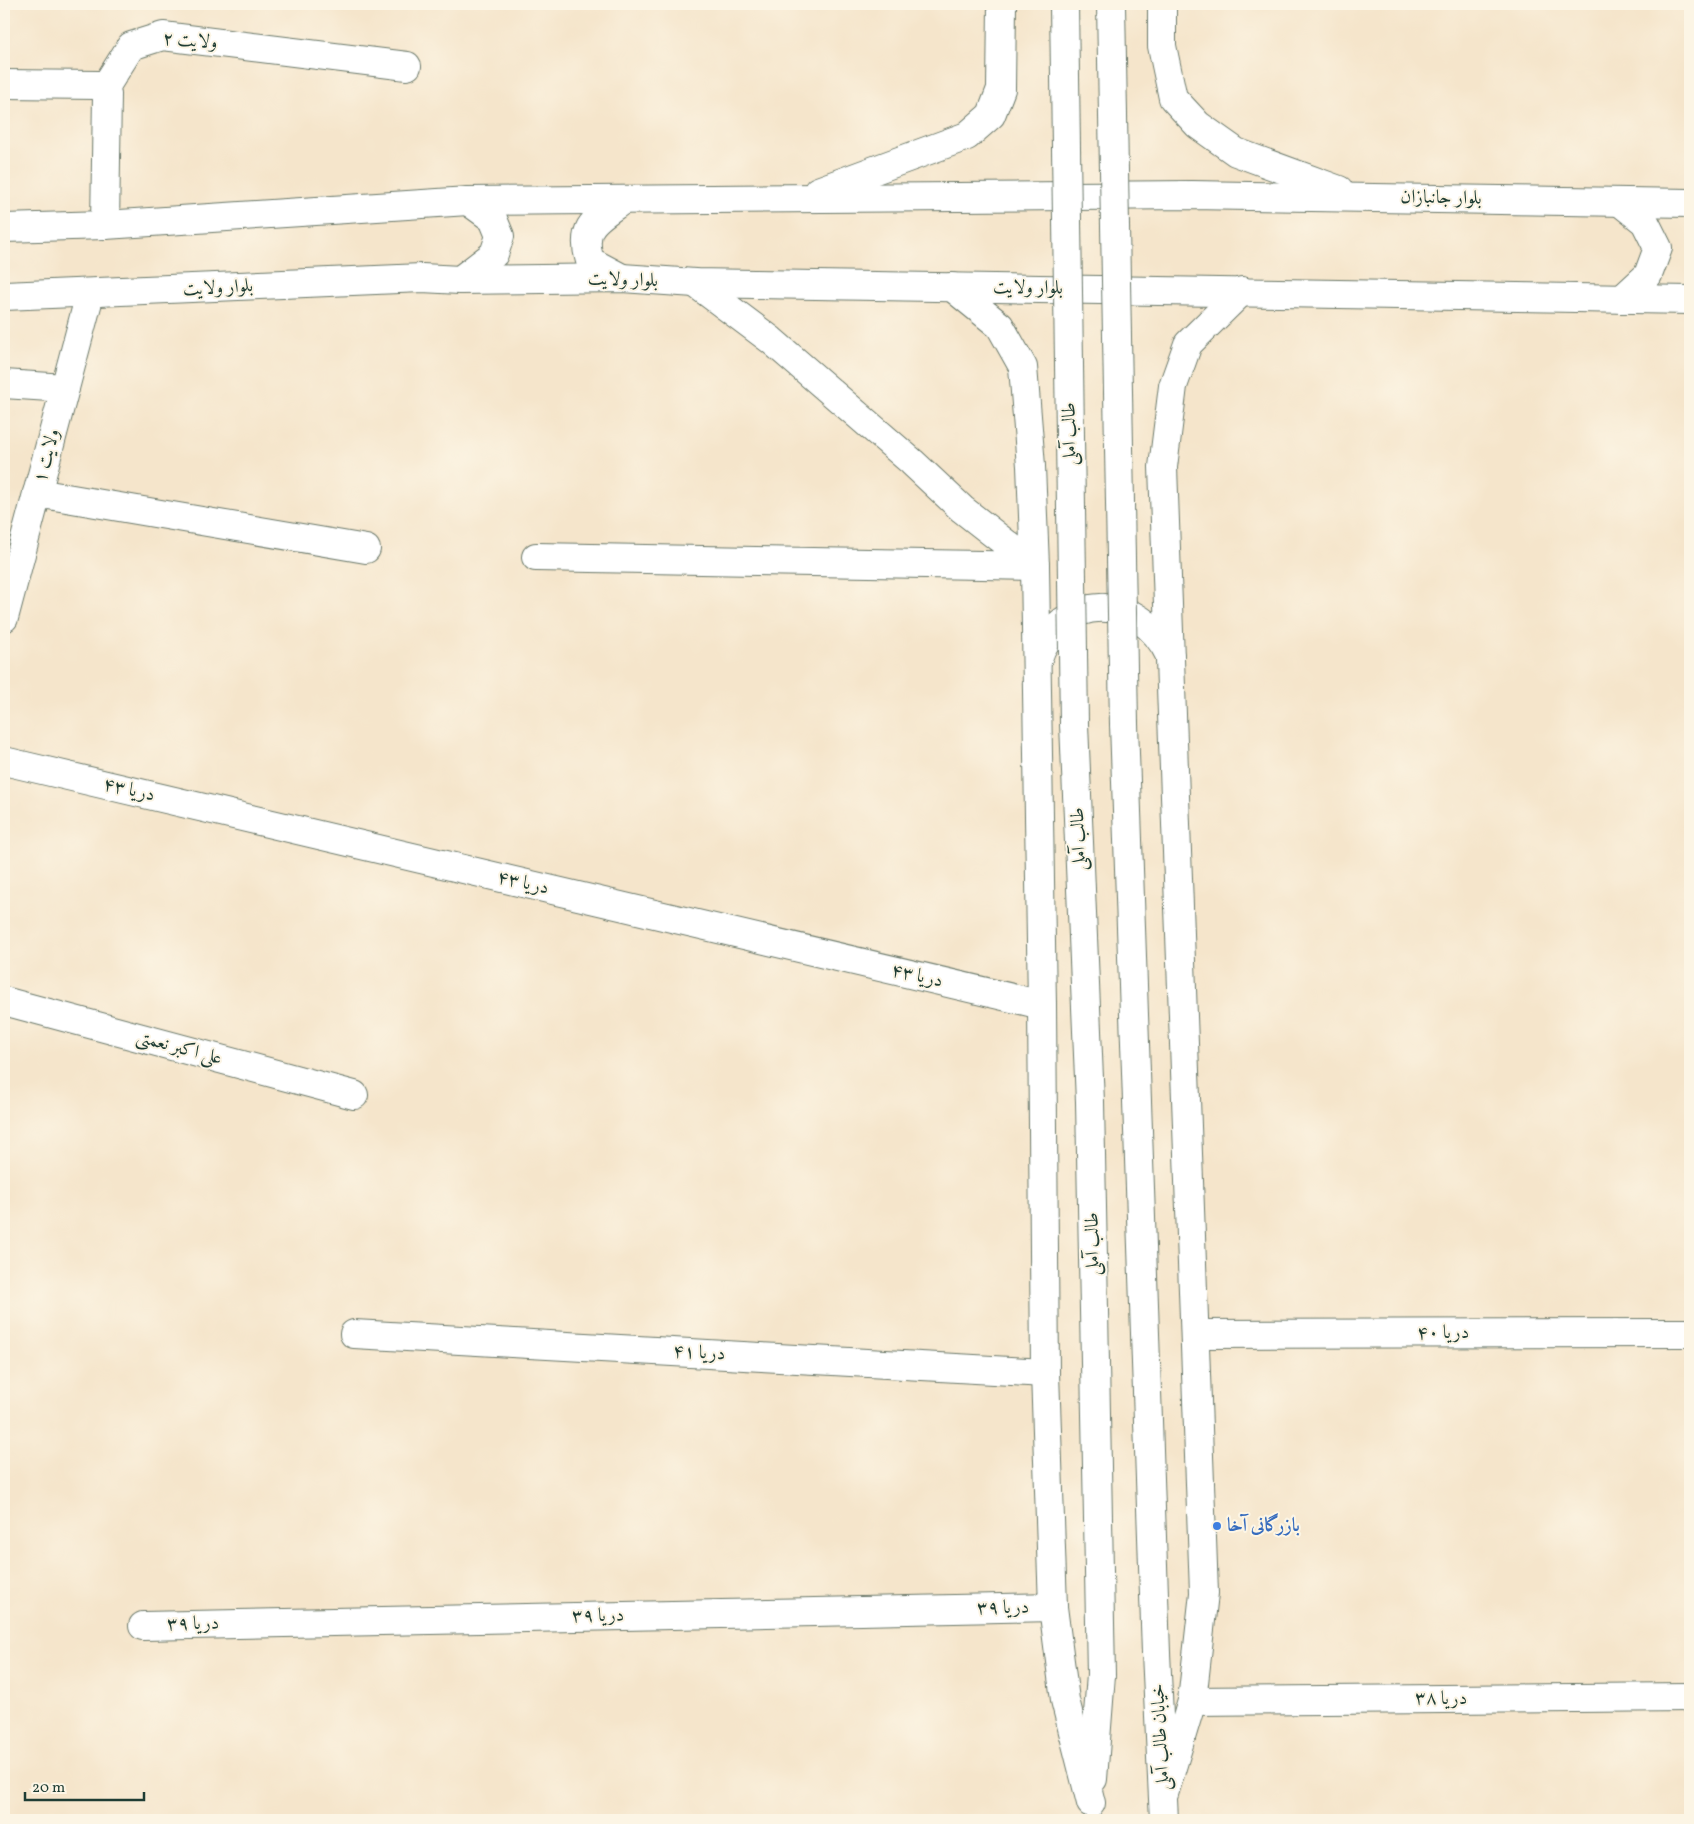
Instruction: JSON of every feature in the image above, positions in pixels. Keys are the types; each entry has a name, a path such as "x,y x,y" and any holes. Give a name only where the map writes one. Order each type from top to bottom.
{"main road":[{"path":"4,228 106,225 468,201 796,198 967,136 991,115 1001,89 1002,4"},
{"name":"طالب آملی","path":"1064,4 1074,724 1090,1102 1101,1675 1091,1812"},
{"name":"خیابان طالب آملی","path":"1111,4 1124,724 1156,1653 1164,1807"},
{"path":"1162,4 1162,46 1173,98 1198,125 1236,152 1354,196"},
{"name":"ولایت ۲","path":"104,89 131,46 163,36 407,66"},
{"path":"4,84 98,85 104,89 107,94 106,225"},
{"name":"بلوار جانبازان","path":"796,198 1192,195 1354,196 1690,203"},
{"path":"622,278 590,261 585,244 589,225 623,200"},
{"path":"460,280 494,254 500,236 493,219 468,201"},
{"path":"1620,202 1645,222 1658,248 1648,275 1622,299"},
{"name":"بلوار ولایت","path":"4,296 90,294 422,278 460,280 622,278 695,283 1242,291"},
{"path":"695,283 771,340 912,462 962,509 1034,566"},
{"path":"952,287 1000,326 1023,366 1031,466 1034,566 1042,1005 1045,1373 1053,1607 1065,1700 1091,1812"},
{"path":"1164,1807 1192,1701 1204,1593 1163,467 1173,386 1188,344 1242,291 1690,300"},
{"name":"ولایت ۱","path":"4,618 90,294"},
{"path":"4,384 65,388"},
{"path":"37,493 366,548"},
{"path":"536,557 1034,566"},
{"path":"1036,665 1041,648 1051,633 1064,621 1079,612 1097,608 1115,609 1133,614 1149,625 1162,639 1170,656"},
{"name":"دریا ۴۳","path":"4,760 1042,1005"},
{"name":"علی اکبر نعمتی","path":"4,1001 354,1095"},
{"name":"دریا ۴۰","path":"1196,1334 1690,1333"},
{"name":"دریا ۴۱","path":"354,1334 1045,1373"},
{"name":"دریا ۳۹","path":"143,1626 1053,1607"},
{"name":"دریا ۳۸","path":"1192,1701 1690,1697"}],"place":[{"name":"بازرگانی آخا","path":"1217,1526"}]}
